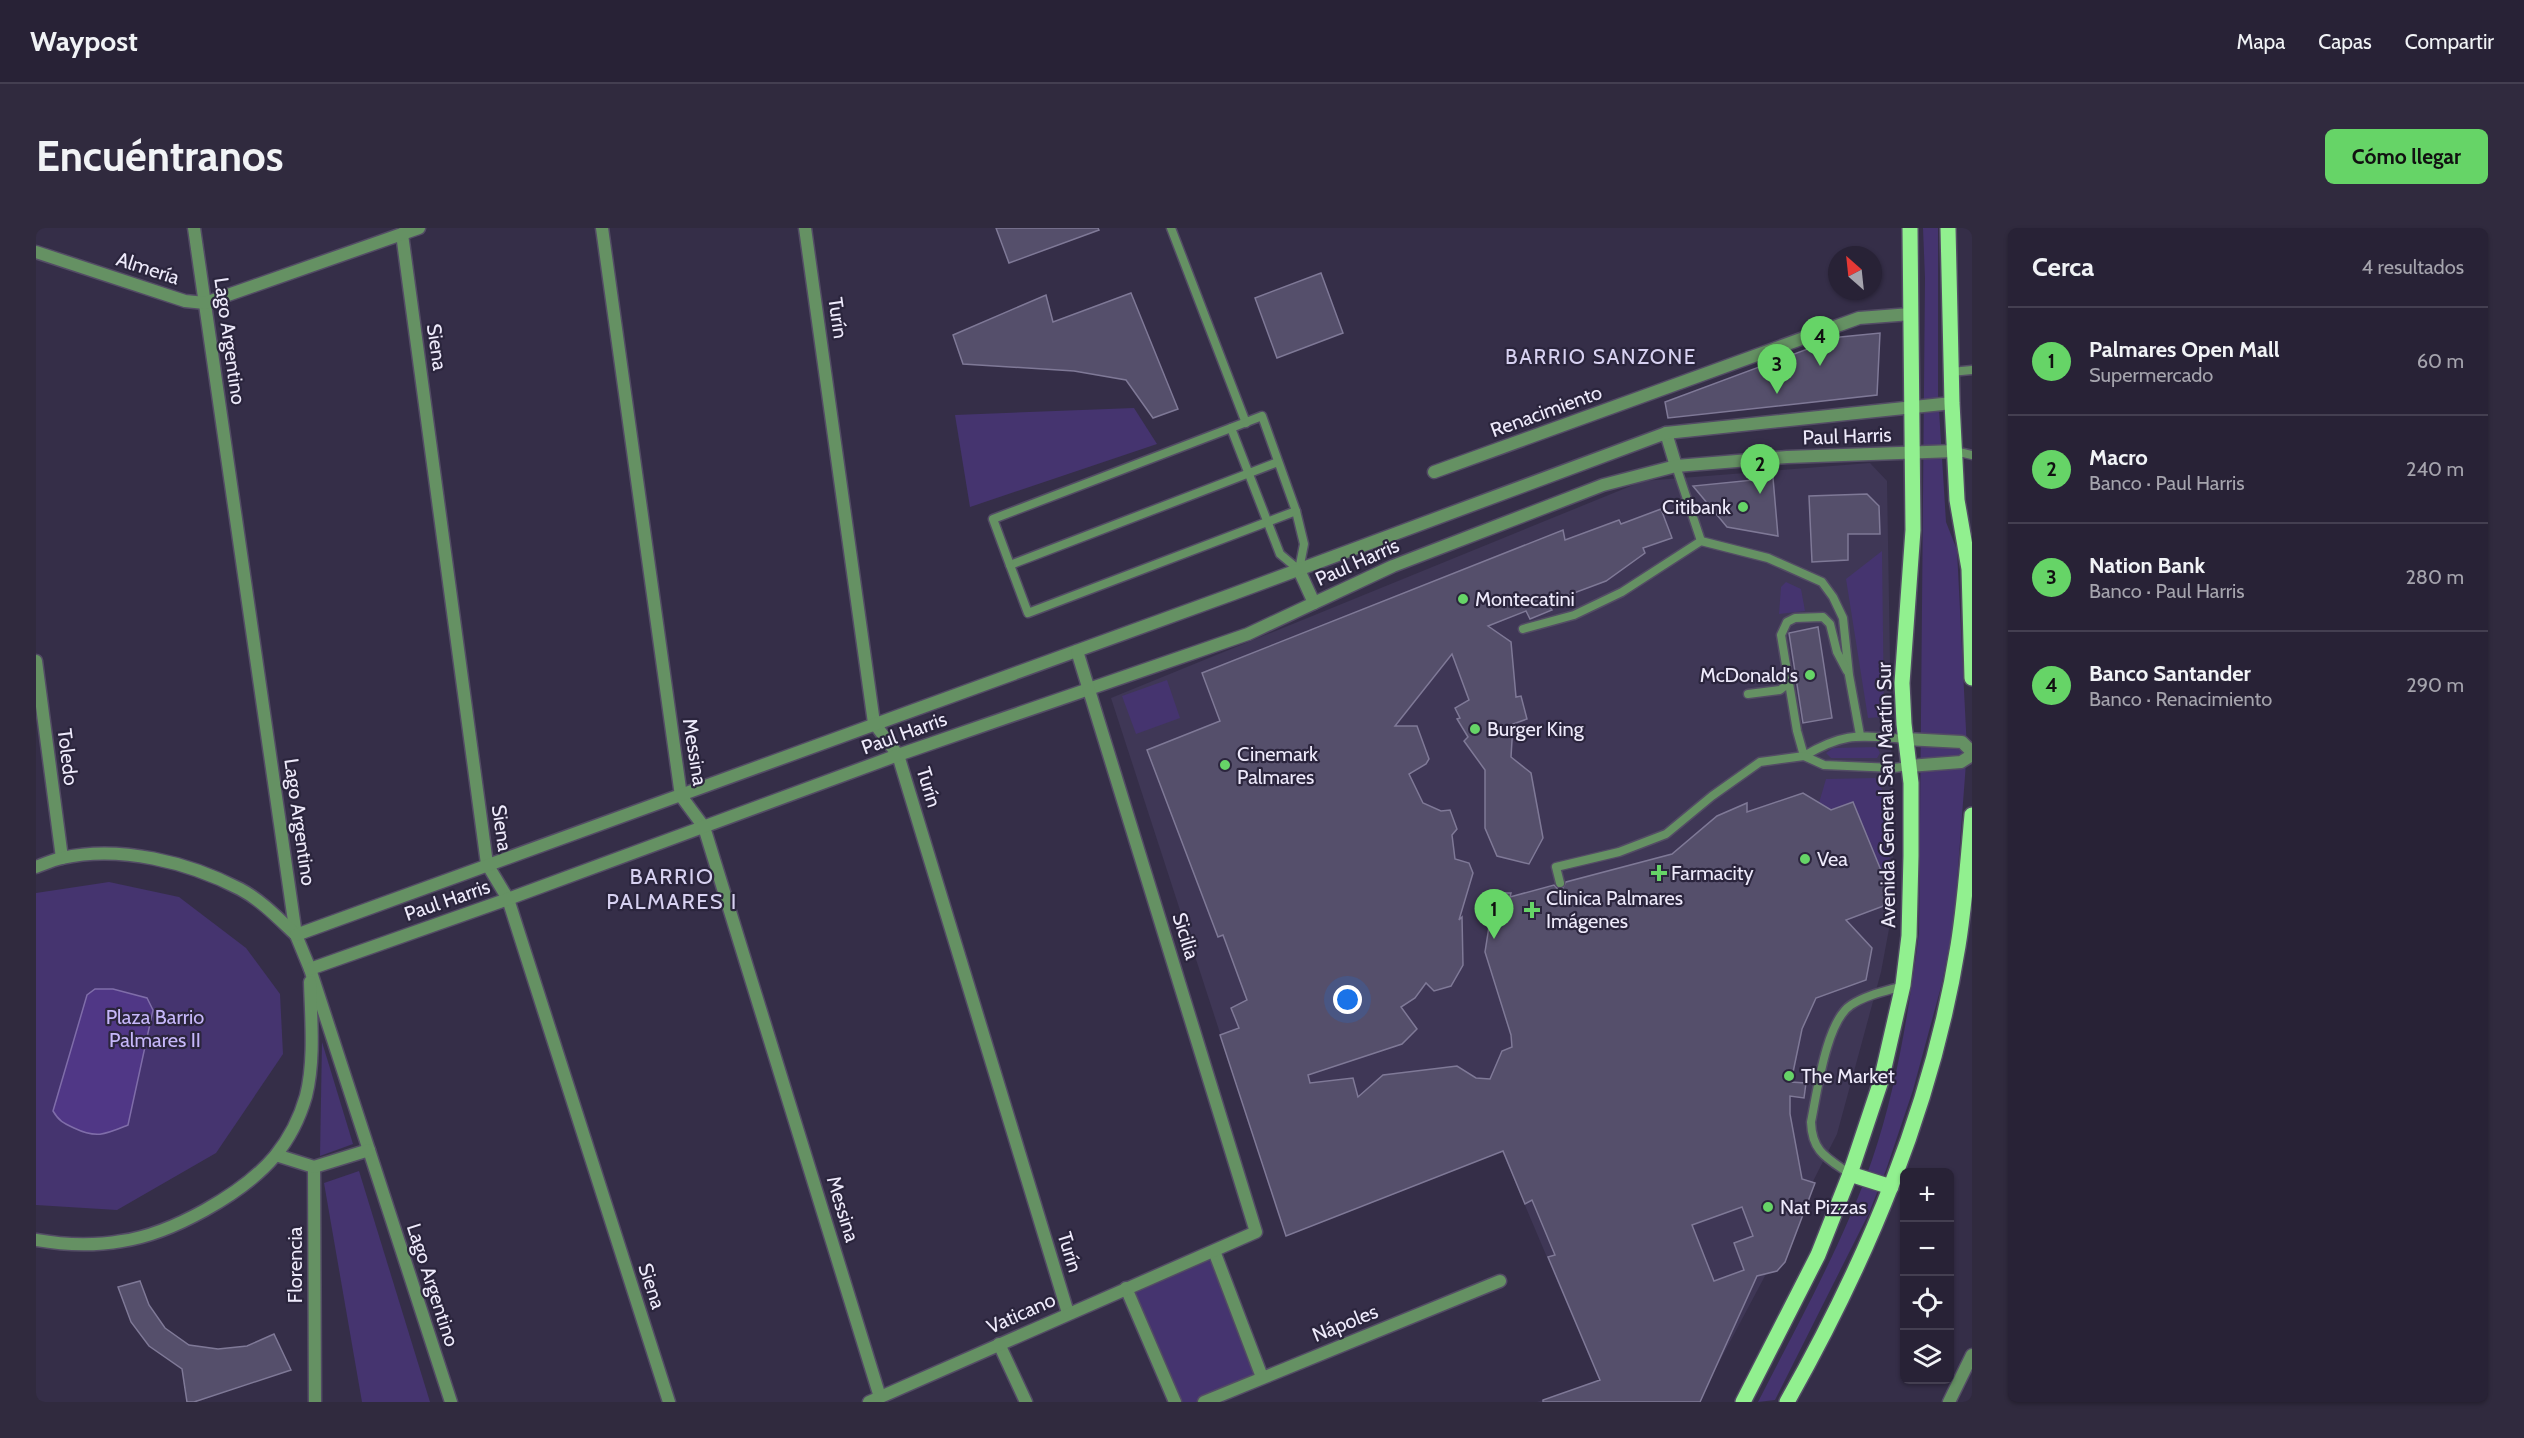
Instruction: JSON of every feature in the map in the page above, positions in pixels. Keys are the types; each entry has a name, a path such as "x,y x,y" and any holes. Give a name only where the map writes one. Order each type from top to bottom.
{"main road":[{"name":"Avenida General San Martín Sur","path":"1743,1402 1818,1255 1850,1174 1881,1081 1903,985 1911,897 1909,766 1902,683 1912,530 1911,228"},
{"path":"1948,228 1952,403 1960,525 1969,569 1972,678"},
{"path":"1787,1402 1824,1333 1866,1246 1908,1143 1940,1031 1958,948 1972,815"},
{"path":"1850,1174 1891,1187"}],"street":[{"name":"Lago Argentino","path":"194,228 296,935 310,969 451,1402"},
{"name":"Almería","path":"36,252 185,301 205,303 419,228"},
{"name":"Messina","path":"602,228 681,796 704,827 875,1400"},
{"name":"Turín","path":"806,228 874,723 898,755 1068,1313"},
{"name":"Siena","path":"402,234 487,864 508,899 669,1402"},
{"name":"Renacimiento","path":"1434,472 1859,318 1911,314"},
{"name":"Paul Harris","path":"296,935 1299,570 1665,434 1952,403"},
{"path":"1665,434 1676,466"},
{"name":"Paul Harris","path":"310,969 508,899 898,755 1248,634 1393,566 1603,485 1676,466 1787,457 1955,451"},
{"path":"1299,570 1314,603"},
{"name":"Sicilia","path":"1077,651 1256,1232"},
{"name":"Toledo","path":"36,660 62,858"},
{"path":"1906,739 1962,742 1972,753 1962,762 1909,766"},
{"path":"36,867 62,858 105,854 180,865 241,889 296,935"},
{"path":"36,1240 60,1244 123,1241 175,1225 213,1206 264,1168 276,1155 295,1126 306,1094 311,1050 310,969"},
{"path":"276,1155 314,1167 369,1150"},
{"name":"Florencia","path":"314,1167 315,1402"},
{"name":"Vaticano","path":"875,1400 1256,1232"},
{"path":"1214,1251 1262,1377"},
{"name":"Nápoles","path":"1204,1402 1500,1281"},
{"path":"1126,1288 1175,1402"},
{"path":"999,1344 1026,1402"},
{"path":"1949,1402 1972,1355"}],"lane":[{"path":"1171,228 1246,423"},
{"path":"1951,372 1972,370"},
{"path":"1231,428 1250,474 1268,522 1280,554 1299,570 1304,544 1296,511 1262,416 993,519 1028,614 1268,522 1296,511"},
{"path":"1955,451 1972,455"},
{"path":"1010,565 1278,462"},
{"path":"1676,466 1701,541"},
{"path":"1523,629 1574,615 1622,592 1701,541 1768,558 1821,582 1833,597 1843,618 1849,675 1860,735"},
{"path":"1804,756 1797,731 1781,635 1787,622 1795,618 1823,617 1830,624 1837,652 1849,675"},
{"path":"1748,694 1780,690 1790,682"},
{"path":"1560,883 1556,867 1619,852 1666,834 1712,796 1760,762 1804,756 1827,742 1860,735 1906,739"},
{"path":"1804,756 1824,765 1894,768 1909,766"},
{"path":"1850,1174 1816,1147 1812,1134 1811,1122 1829,1040 1837,1022 1849,1006 1903,985"}],"shaded area":[{"path":"1870,463 1887,481 1894,902 1881,972 1837,1134 1698,1402 1537,1402 1599,1380 1502,1151 1286,1236 1111,698 1643,481"},
{"path":"95,989 113,989 147,998 153,1010 128,1125 101,1134 89,1133 67,1125 53,1111 87,995"}],"green space":[{"path":"1923,228 1938,228 1938,394 1946,522 1957,550 1967,750 1954,921 1942,983 1913,1090 1869,1213 1775,1400 1758,1402 1834,1253 1872,1160 1895,1076 1915,962 1919,933 1925,278"},
{"path":"1134,408 1157,444 970,507 955,415"},
{"path":"1882,551 1884,717 1868,718 1846,579"},
{"path":"1786,582 1801,589 1805,611 1779,614 1781,587"},
{"path":"1167,680 1180,718 1136,734 1122,696"},
{"path":"1877,747 1880,753 1877,758 1831,758 1826,753 1833,748"},
{"path":"1875,778 1883,791 1894,902 1853,802 1831,810 1819,803 1826,779"},
{"name":"Plaza Barrio Palmares II","path":"109,882 179,897 246,948 280,994 283,1054 216,1153 117,1210 36,1205 36,893"},
{"path":"322,1042 353,1144 320,1156"},
{"path":"359,1171 430,1402 362,1402 324,1183"},
{"path":"1214,1251 1262,1377 1204,1402 1175,1402 1126,1288"}],"building":[{"path":"996,228 1098,228 1099,230 1009,263"},
{"path":"1321,273 1343,333 1277,358 1255,298"},
{"path":"1131,293 1178,409 1153,418 1126,380 1074,371 963,364 953,335 1046,295 1053,322"},
{"path":"1880,333 1877,395 1668,418 1665,402 1840,337"},
{"name":"Citibank","path":"1773,478 1778,536 1727,527 1693,486"},
{"path":"1867,494 1879,506 1880,534 1848,534 1848,560 1812,562 1809,496"},
{"path":"1661,509 1672,538 1643,548 1645,553 1606,581 1547,603 1552,610 1530,619 1526,611 1488,626 1511,642 1516,697 1521,696 1527,719 1513,724 1511,757 1531,773 1543,838 1529,864 1497,856 1485,828 1485,770 1464,741 1468,737 1457,719 1460,718 1455,708 1469,700 1452,654 1395,726 1417,726 1429,759 1426,764 1409,774 1423,803 1441,811 1450,810 1457,829 1452,835 1455,859 1469,863 1473,873 1459,920 1462,917 1463,965 1451,986 1434,991 1426,983 1415,998 1401,1007 1417,1029 1402,1044 1308,1075 1310,1083 1353,1078 1358,1097 1383,1075 1457,1066 1476,1078 1490,1079 1502,1051 1512,1047 1511,1035 1485,952 1491,914 1483,902 1495,893 1511,893 1510,897 1554,885 1562,889 1566,882 1672,854 1717,816 1747,803 1747,812 1803,793 1831,810 1853,802 1894,902 1846,920 1872,948 1866,980 1816,998 1802,1029 1791,1082 1806,1083 1804,1098 1790,1096 1790,1114 1802,1179 1815,1183 1785,1262 1777,1271 1757,1276 1700,1402 1543,1402 1543,1400 1600,1380 1548,1257 1555,1255 1532,1200 1525,1204 1503,1151 1286,1236 1220,1035 1239,1028 1231,1008 1247,1000 1223,935 1218,937 1147,750 1220,721 1202,673 1563,530 1565,540 1619,520 1621,524","holes":["1742,1207 1753,1236 1734,1243 1744,1270 1714,1281 1692,1225"]},
{"name":"McDonald's","path":"1818,627 1832,718 1803,723 1789,633"},
{"path":"140,1281 149,1305 165,1328 189,1345 218,1349 247,1346 274,1334 291,1370 194,1402 187,1402 182,1369 149,1346 131,1322 118,1287"}],"place":[{"name":"Banco Santander","path":"1820,366"},
{"name":"Nation Bank","path":"1777,394"},
{"name":"Macro","path":"1760,494"},
{"name":"Citibank","path":"1743,507"},
{"name":"Montecatini","path":"1463,599"},
{"name":"McDonald's","path":"1810,675"},
{"name":"Burger King","path":"1475,729"},
{"name":"Cinemark Palmares","path":"1225,765"},
{"name":"Vea","path":"1805,859"},
{"name":"Farmacity","path":"1659,873"},
{"name":"Clinica Palmares Imágenes","path":"1532,910"},
{"name":"Palmares Open Mall","path":"1494,939"},
{"name":"The Market","path":"1789,1076"},
{"name":"Nat Pizzas","path":"1768,1207"}],"district":[{"name":"BARRIO SANZONE","path":"1601,357"},
{"name":"BARRIO PALMARES I","path":"672,888"}]}
